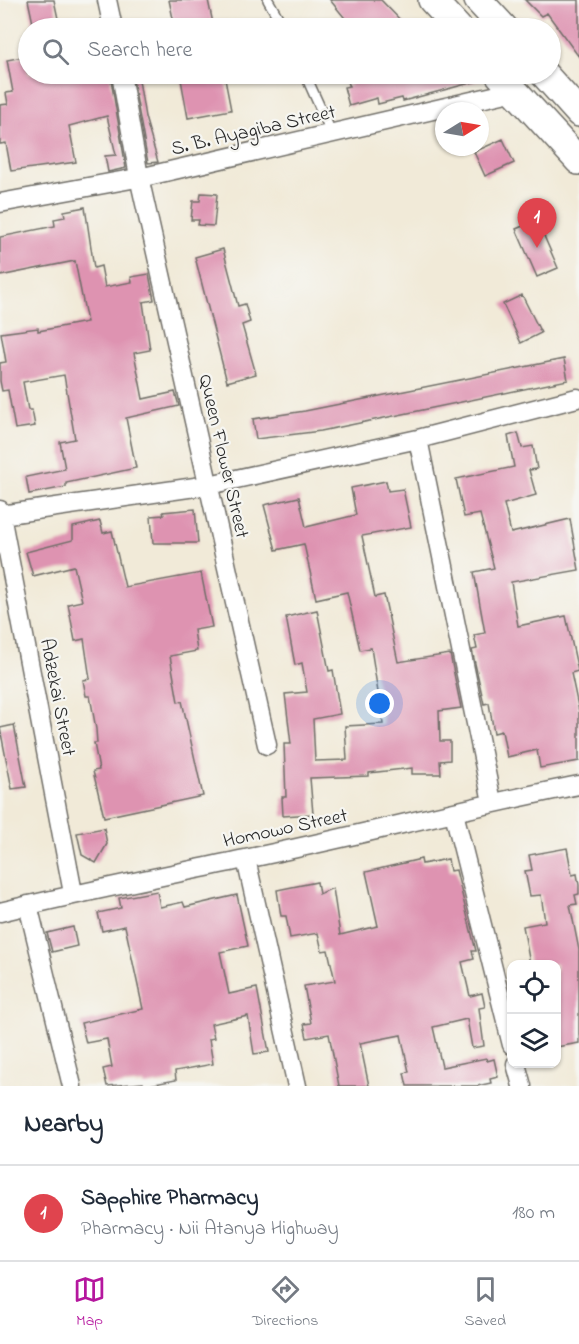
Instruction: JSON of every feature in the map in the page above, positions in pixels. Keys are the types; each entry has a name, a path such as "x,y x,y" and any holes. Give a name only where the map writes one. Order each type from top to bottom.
{"main road":[{"path":"432,0 449,18"},
{"path":"478,0 495,18"},
{"path":"509,84 579,161"},
{"path":"553,84 579,113"}],"street":[{"path":"106,0 110,18"},
{"name":"Queen Flower Street","path":"123,84 139,177 267,745"},
{"name":"S. B. Ayagiba Street","path":"0,203 139,177 332,134 500,84"},
{"path":"1,513 209,485 418,439 578,398"},
{"path":"418,439 492,802"},
{"name":"Adzekai Street","path":"1,513 73,893"},
{"name":"Homowo Street","path":"0,912 73,893 246,859 454,813 492,802 579,785"},
{"path":"454,813 507,1025"},
{"path":"246,859 297,1086"},
{"path":"28,905 72,1086"},
{"path":"517,1068 522,1086"}],"lane":[{"path":"268,0 278,18"},
{"path":"310,84 332,134"}],"building":[{"path":"28,0 54,0 58,18 32,18"},
{"path":"169,0 208,0 212,18 173,18"},
{"path":"330,0 381,0 398,18 345,18"},
{"path":"525,0 579,0 579,57 561,32 561,18 551,18 547,13 541,16"},
{"path":"18,58 18,84 112,84 126,168 108,172 105,156 116,155 107,116 69,126 76,162 11,171 6,143 0,144 0,105 8,104 6,93 13,92 7,60"},
{"path":"134,84 140,84 145,117 158,162 148,163"},
{"path":"182,84 226,84 231,110 188,118"},
{"path":"349,84 466,84 403,101 402,98 378,104 377,98 349,106 344,87 350,86"},
{"path":"503,139 514,163 485,176 476,156 489,156 489,145"},
{"path":"201,193 217,194 214,226 198,225 199,220 191,220 193,201 200,201"},
{"path":"85,207 94,268 101,266 105,287 132,282 131,277 149,274 154,300 143,302 150,350 134,353 143,399 175,392 179,406 126,418 136,468 66,483 66,487 29,494 26,477 65,469 60,442 75,439 64,375 23,382 28,410 32,410 35,426 15,429 8,390 2,391 0,381 0,363 6,362 1,333 38,328 38,331 87,322 75,261 0,276 0,237 55,226 54,219 65,217 64,211"},
{"path":"537,220 558,268 537,277 516,229"},
{"path":"223,249 238,306 245,304 250,322 242,325 256,374 227,382 195,257"},
{"path":"522,295 541,333 521,343 503,304"},
{"path":"564,359 568,380 321,431 256,439 253,419 305,411"},
{"path":"518,433 522,448 533,446 537,469 529,470 536,495 504,504 511,533 570,519 579,570 511,582 518,626 566,616 578,671 571,673 579,711 579,761 540,768 537,750 507,757 502,731 494,733 489,703 484,704 472,650 477,649 474,635 485,633 474,572 494,568 480,514 464,517 456,479 514,467 508,436"},
{"path":"386,481 388,491 403,489 411,527 362,536 375,597 384,595 398,662 450,654 461,708 439,711 440,741 450,741 450,760 440,761 441,774 412,774 412,768 369,773 369,776 310,778 313,814 283,816 282,797 286,797 284,744 291,744 285,694 307,692 302,663 295,665 286,617 317,610 329,671 333,670 340,714 313,719 315,761 347,760 345,726 383,724 371,648 360,650 347,592 316,599 304,544 276,550 264,505 299,497 306,527 356,515 351,488"},
{"path":"195,509 198,543 153,543 151,516 164,515 163,512"},
{"path":"100,521 103,533 112,531 125,587 201,573 212,627 194,630 197,651 170,656 178,702 182,701 203,796 104,817 93,771 99,770 94,743 97,743 96,729 90,696 86,696 83,680 90,679 84,639 75,641 68,604 82,601 74,566 33,576 26,552 73,540 73,527"},
{"path":"14,725 26,787 12,789 0,728"},
{"path":"104,828 107,844 96,863 82,855 77,833"},
{"path":"567,848 572,875 577,874 579,894 575,895 577,904 570,905 579,950 579,1043 561,1046 561,960 529,960 523,926 545,922 541,895 530,896 525,871 532,870 529,855"},
{"path":"421,859 422,864 448,859 450,871 456,870 476,951 472,951 474,959 462,962 470,996 482,993 485,1007 479,1008 484,1046 472,1048 467,1019 433,1027 442,1067 486,1058 487,1061 494,1059 498,1077 490,1079 491,1083 477,1086 407,1086 404,1073 409,1072 401,1035 360,1043 369,1086 339,1086 329,1034 307,1038 304,1024 311,1023 304,986 335,981 328,950 322,951 318,933 290,938 286,916 281,916 277,890 317,882 319,894 333,888 340,935 378,926 366,872"},
{"path":"157,891 160,907 183,902 185,907 237,895 248,946 220,952 229,994 257,988 269,1052 254,1054 248,1016 211,1024 214,1038 209,1039 213,1064 175,1071 176,1080 144,1086 143,1083 107,1086 103,1069 112,1067 107,1039 86,1043 81,1023 143,1009 125,926 102,931 98,913 121,908 119,898"},
{"path":"73,927 77,946 52,952 47,933"}],"place":[{"name":"Sapphire Pharmacy","path":"537,248"}]}
